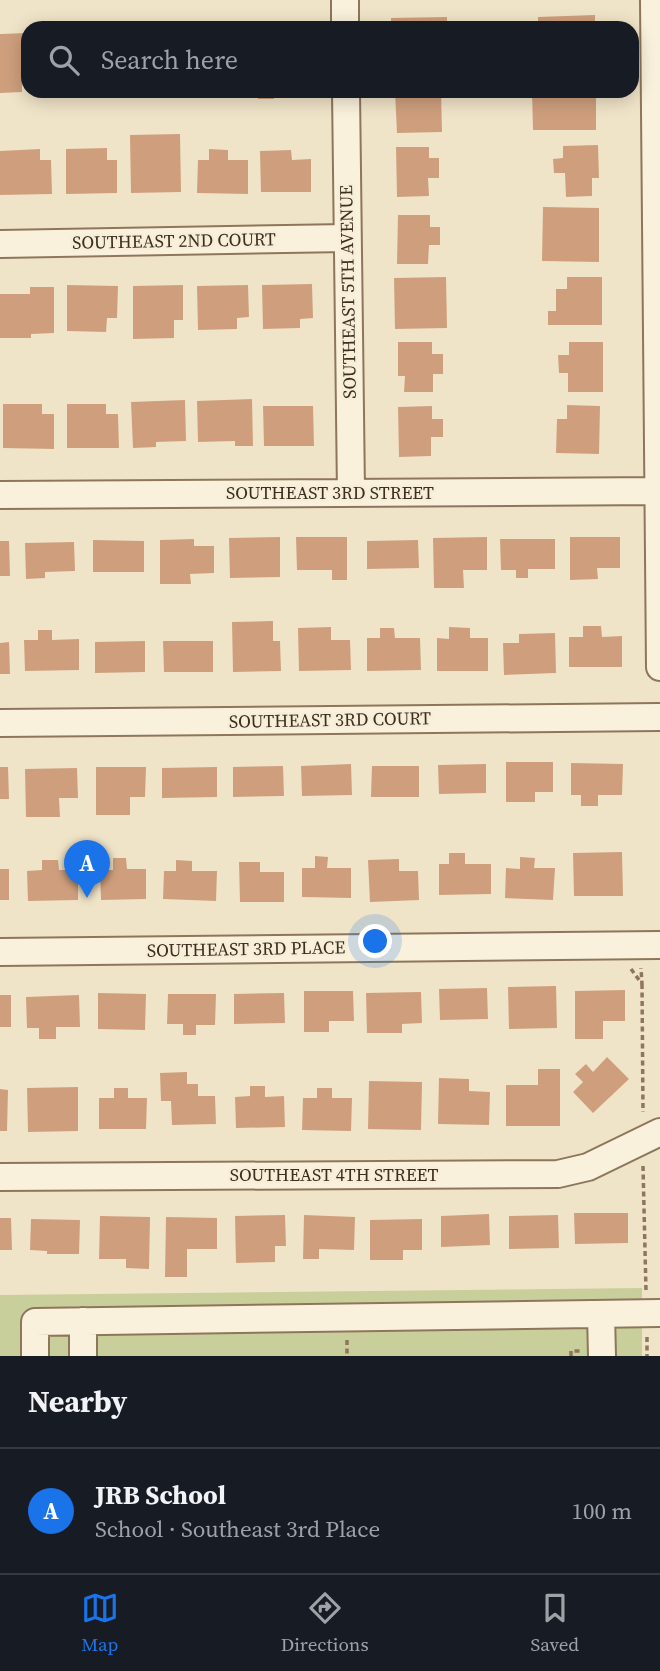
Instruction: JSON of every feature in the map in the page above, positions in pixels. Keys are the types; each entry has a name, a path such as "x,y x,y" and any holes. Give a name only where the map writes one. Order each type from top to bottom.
{"street":[{"path":"345,0 345,21"},
{"path":"654,0 660,667"},
{"name":"SOUTHEAST 5TH AVENUE","path":"346,98 351,493"},
{"name":"SOUTHEAST 2ND COURT","path":"0,244 347,239"},
{"name":"SOUTHEAST 3RD STREET","path":"0,495 659,491"},
{"name":"SOUTHEAST 3RD COURT","path":"0,723 660,717"},
{"name":"SOUTHEAST 3RD PLACE","path":"0,951 660,945"},
{"name":"SOUTHEAST 4TH STREET","path":"0,1177 558,1174 588,1167 652,1122"},
{"path":"35,1356 35,1322 660,1313"},
{"path":"601,1314 602,1356"},
{"path":"83,1321 83,1356"}],"path":[{"path":"642,984 652,1122"}],"green space":[{"path":"642,1288 642,1356 0,1356 0,1295"}],"building":[{"path":"595,15 595,21 538,21 538,17"},
{"path":"447,17 447,21 391,21 391,18"},
{"path":"21,33 21,92 0,93 0,34"},
{"path":"395,98 441,98 442,132 397,133"},
{"path":"532,98 596,98 596,130 533,130"},
{"path":"180,134 181,192 131,193 130,135"},
{"path":"598,145 599,178 592,178 592,196 566,197 565,173 554,173 553,159 563,158 563,146"},
{"path":"396,147 429,147 429,158 439,158 439,178 428,178 429,196 397,197"},
{"path":"107,148 107,160 117,160 117,193 66,194 66,149"},
{"path":"40,149 40,160 51,160 52,194 0,195 0,151"},
{"path":"209,149 228,150 228,160 248,160 248,194 197,193 198,160 209,160"},
{"path":"291,150 292,160 311,159 311,192 261,192 260,151"},
{"path":"543,207 599,208 599,262 542,261"},
{"path":"398,215 430,215 430,227 440,227 440,245 429,245 428,264 397,264"},
{"path":"446,277 447,328 395,329 394,278"},
{"path":"567,277 602,277 602,325 548,325 548,311 556,311 556,289 567,289"},
{"path":"312,284 313,318 300,319 300,328 263,329 262,285"},
{"path":"67,285 118,286 117,318 107,318 106,332 67,331"},
{"path":"183,285 183,320 174,320 174,338 133,339 133,286"},
{"path":"248,285 249,317 237,318 237,329 198,330 197,286"},
{"path":"30,287 54,287 54,333 31,334 31,338 0,338 0,294 30,294"},
{"path":"398,342 432,342 432,354 443,354 443,374 433,374 433,392 404,392 405,376 398,376"},
{"path":"569,342 603,342 603,392 568,392 568,373 559,373 558,355 569,355"},
{"path":"252,399 253,446 235,446 235,441 198,442 197,401"},
{"path":"185,400 186,441 156,442 156,447 133,448 131,402"},
{"path":"3,404 42,404 42,414 54,414 54,449 3,448"},
{"path":"67,404 106,404 106,414 118,414 119,448 67,448"},
{"path":"567,405 600,406 599,454 556,453 557,419 567,419"},
{"path":"263,406 313,406 314,446 264,446"},
{"path":"432,406 432,419 443,419 443,437 431,437 431,456 399,457 398,407"},
{"path":"280,537 280,577 230,578 229,538"},
{"path":"296,537 347,537 347,580 332,580 332,570 297,570"},
{"path":"487,537 487,570 463,570 464,588 434,588 433,538"},
{"path":"570,537 620,537 620,568 597,568 598,579 570,580"},
{"path":"194,539 194,546 214,546 214,573 190,574 191,584 160,584 160,540"},
{"path":"500,539 555,539 555,569 528,569 528,578 516,578 516,570 501,570"},
{"path":"93,540 144,541 144,572 93,572"},
{"path":"418,540 419,568 367,569 367,541"},
{"path":"0,541 9,541 10,576 0,576"},
{"path":"74,542 75,571 45,572 45,578 26,579 25,543"},
{"path":"273,621 273,641 280,641 281,671 233,672 232,622"},
{"path":"583,626 601,626 602,637 622,636 622,667 569,667 569,637 583,637"},
{"path":"331,627 331,640 350,640 351,670 299,671 298,628"},
{"path":"449,627 470,628 470,638 488,638 488,671 437,671 437,638 449,639"},
{"path":"380,628 394,628 395,638 420,638 421,670 367,671 367,638 380,638"},
{"path":"38,630 52,630 52,640 79,639 79,670 25,671 24,640 38,640"},
{"path":"555,633 556,673 504,675 503,643 519,643 519,634"},
{"path":"145,641 145,672 95,673 95,642"},
{"path":"163,641 213,641 213,672 164,672"},
{"path":"9,642 10,674 0,674 0,643"},
{"path":"506,762 553,762 553,792 535,792 535,802 506,802"},
{"path":"571,763 623,764 622,795 598,795 598,806 581,806 581,795 571,795"},
{"path":"351,764 352,795 302,796 301,766"},
{"path":"486,764 486,793 439,794 438,765"},
{"path":"283,766 284,796 233,797 233,767"},
{"path":"372,766 419,766 419,797 371,797"},
{"path":"0,767 8,767 9,799 0,799"},
{"path":"96,767 146,767 145,797 130,797 130,815 96,815"},
{"path":"217,767 217,797 162,798 162,768"},
{"path":"77,768 78,798 59,798 60,817 26,817 25,769"},
{"path":"622,852 623,896 574,896 573,853"},
{"path":"449,853 465,853 465,864 491,864 491,894 439,895 439,864 449,864"},
{"path":"315,856 328,857 327,868 351,868 351,898 302,897 302,868 315,868"},
{"path":"520,857 535,858 534,868 555,868 553,900 505,898 506,868 520,869"},
{"path":"113,858 126,858 127,869 146,869 146,899 101,900 100,870 113,870"},
{"path":"399,859 399,871 418,871 419,900 370,902 368,860"},
{"path":"42,860 58,860 59,870 78,870 78,900 28,901 27,871 42,870"},
{"path":"176,860 192,861 192,871 217,871 216,901 163,899 164,871 176,871"},
{"path":"239,862 260,862 260,872 284,872 284,902 240,902"},
{"path":"0,869 9,869 9,900 0,900"},
{"path":"556,986 557,1028 509,1029 508,987"},
{"path":"487,988 488,1019 440,1020 439,989"},
{"path":"625,990 625,1021 603,1021 603,1039 575,1039 575,991"},
{"path":"304,991 353,991 354,1021 329,1021 329,1032 304,1032"},
{"path":"421,992 422,1023 402,1024 402,1033 367,1033 366,993"},
{"path":"98,993 146,994 145,1030 98,1029"},
{"path":"284,993 285,1023 234,1024 234,994"},
{"path":"168,994 216,994 215,1025 196,1025 196,1035 183,1035 183,1024 167,1024"},
{"path":"0,995 11,995 11,1027 0,1027"},
{"path":"79,995 80,1027 56,1027 56,1039 39,1039 39,1028 27,1028 26,997"},
{"path":"607,1057 629,1079 593,1113 573,1092 583,1082 575,1074 586,1064 593,1072"},
{"path":"538,1069 560,1069 560,1126 506,1126 506,1085 538,1085"},
{"path":"187,1072 187,1084 198,1084 198,1096 215,1096 216,1124 172,1125 171,1101 161,1101 160,1073"},
{"path":"439,1078 469,1079 469,1091 490,1092 489,1125 438,1124"},
{"path":"369,1081 422,1082 421,1130 368,1129"},
{"path":"250,1086 265,1086 265,1097 284,1096 285,1127 236,1128 235,1097 250,1096"},
{"path":"78,1087 78,1131 28,1132 27,1088"},
{"path":"114,1088 128,1088 128,1098 147,1098 146,1129 99,1129 99,1098 114,1098"},
{"path":"317,1088 332,1088 332,1098 352,1098 351,1131 302,1130 303,1098 317,1098"},
{"path":"0,1089 8,1090 7,1131 0,1131"},
{"path":"574,1213 628,1213 628,1243 575,1244"},
{"path":"489,1214 490,1245 441,1247 441,1216"},
{"path":"285,1215 286,1246 275,1246 275,1262 236,1263 235,1216"},
{"path":"304,1215 355,1217 354,1250 319,1249 319,1259 303,1259"},
{"path":"558,1215 559,1248 509,1249 509,1216"},
{"path":"100,1216 150,1217 149,1269 126,1268 126,1259 99,1259"},
{"path":"166,1217 217,1218 217,1249 187,1249 187,1277 165,1277"},
{"path":"0,1218 11,1218 12,1250 0,1250"},
{"path":"31,1219 80,1220 79,1254 47,1254 47,1251 30,1250"},
{"path":"422,1219 422,1250 403,1250 403,1260 370,1260 370,1220"}],"place":[{"name":"JRB School","path":"87,898"}]}
